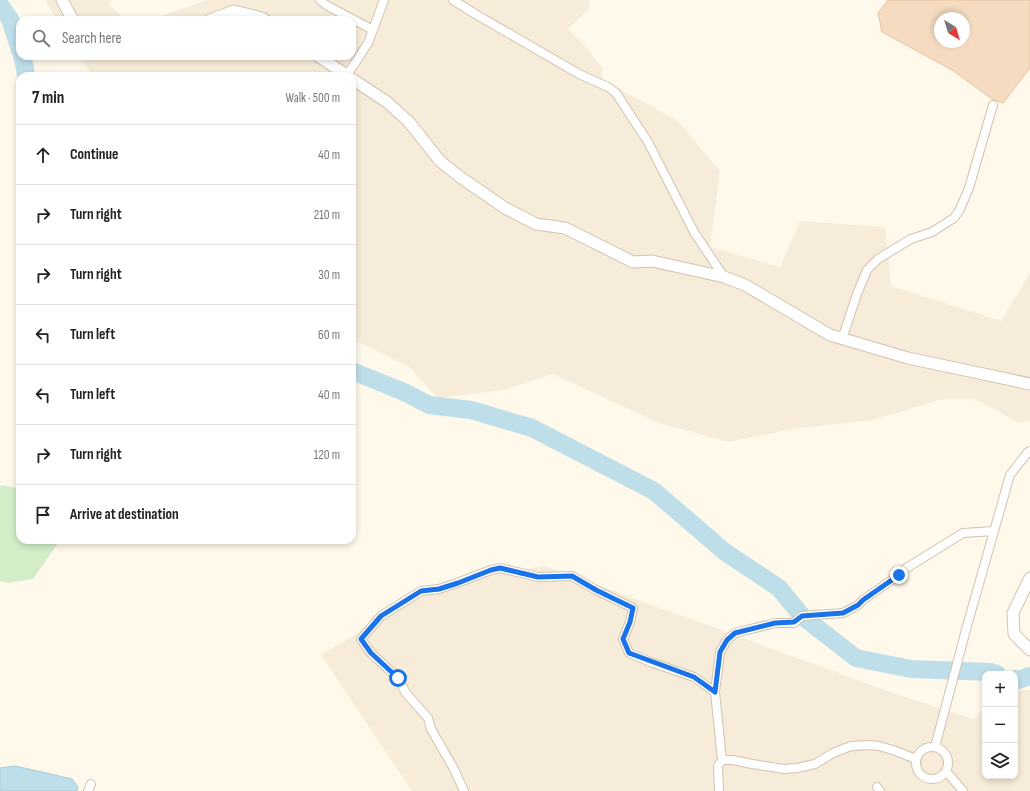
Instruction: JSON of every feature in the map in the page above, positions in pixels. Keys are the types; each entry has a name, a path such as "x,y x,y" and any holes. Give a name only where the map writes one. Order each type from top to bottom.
{"street":[{"path":"62,0 71,16"},
{"path":"320,0 326,5 347,16"},
{"path":"350,72 368,43 384,0"},
{"path":"454,0 477,15 573,70 608,87 616,93 648,142 694,232 724,277"},
{"path":"221,16 234,11 254,16"},
{"path":"356,21 373,30"},
{"path":"324,60 342,72"},
{"path":"356,81 387,102 409,122 440,161 460,177 505,208 536,224 565,228 633,262 652,261 724,277 745,285 830,335 842,339 908,358 1030,384"},
{"path":"842,339 857,294 867,270 878,259 896,248 932,232 954,218 960,209 969,188 993,105"},
{"path":"934,746 1010,475 1030,451"},
{"path":"718,791 718,766 722,760 715,692 720,652 727,640 735,633 775,623 794,622 802,616 843,613 858,605 905,569 962,533 994,531"},
{"path":"464,791 454,769 431,729 428,718 406,693 398,678 371,653 361,639 381,616 421,591 439,589 500,568 538,577 572,576 596,590 633,608 630,622 623,639 629,653 694,677 715,692"},
{"path":"1027,647 1014,634 1013,613 1030,578"},
{"path":"722,760 734,760 784,769 797,768 815,764 834,753 852,746 868,745 893,750 916,759"},
{"path":"934,746 943,751 948,759 948,768 943,776 934,780 924,778 918,772 915,763 918,754 925,748 934,746"},
{"path":"946,770 964,791"}],"shaded area":[{"path":"45,0 111,0 109,5 121,16 55,16"},
{"path":"207,0 590,0 589,9 568,29 602,67 602,79 678,121 720,171 710,247 780,267 800,221 885,227 891,286 1001,321 1030,273 1030,420 1019,423 976,399 942,399 873,420 799,428 729,442 659,423 553,374 503,390 438,398 409,367 356,341 356,72 90,72 82,60 356,60 356,16 161,16"},
{"path":"545,566 896,694 973,719 982,711 982,779 1018,779 1018,690 1030,690 1030,791 412,791 321,655 446,581"}],"green space":[{"path":"2,485 16,488 16,544 57,544 33,579 8,583 0,581 0,486"}],"water":[{"path":"15,766 72,779 78,787 77,791 0,791 0,768"}],"building":[{"path":"888,0 1030,0 1030,68 1003,103 992,99 952,70 882,32 878,13"}],"waterway":[{"path":"0,5 10,19 16,38"},
{"path":"23,60 26,72"},
{"path":"356,373 404,392 429,405 471,410 532,428 654,491 725,552 779,588 802,616 856,658 911,669 982,672"},
{"path":"1018,680 1030,676"}],"route":[{"path":"398,678 371,653 361,639 381,616 421,591 439,589 500,568 538,577 572,576 596,590 633,608 630,622 623,639 629,653 694,677 715,692 720,652 727,640 735,633 775,623 794,622 802,616 843,613 858,605 899,575"}]}
